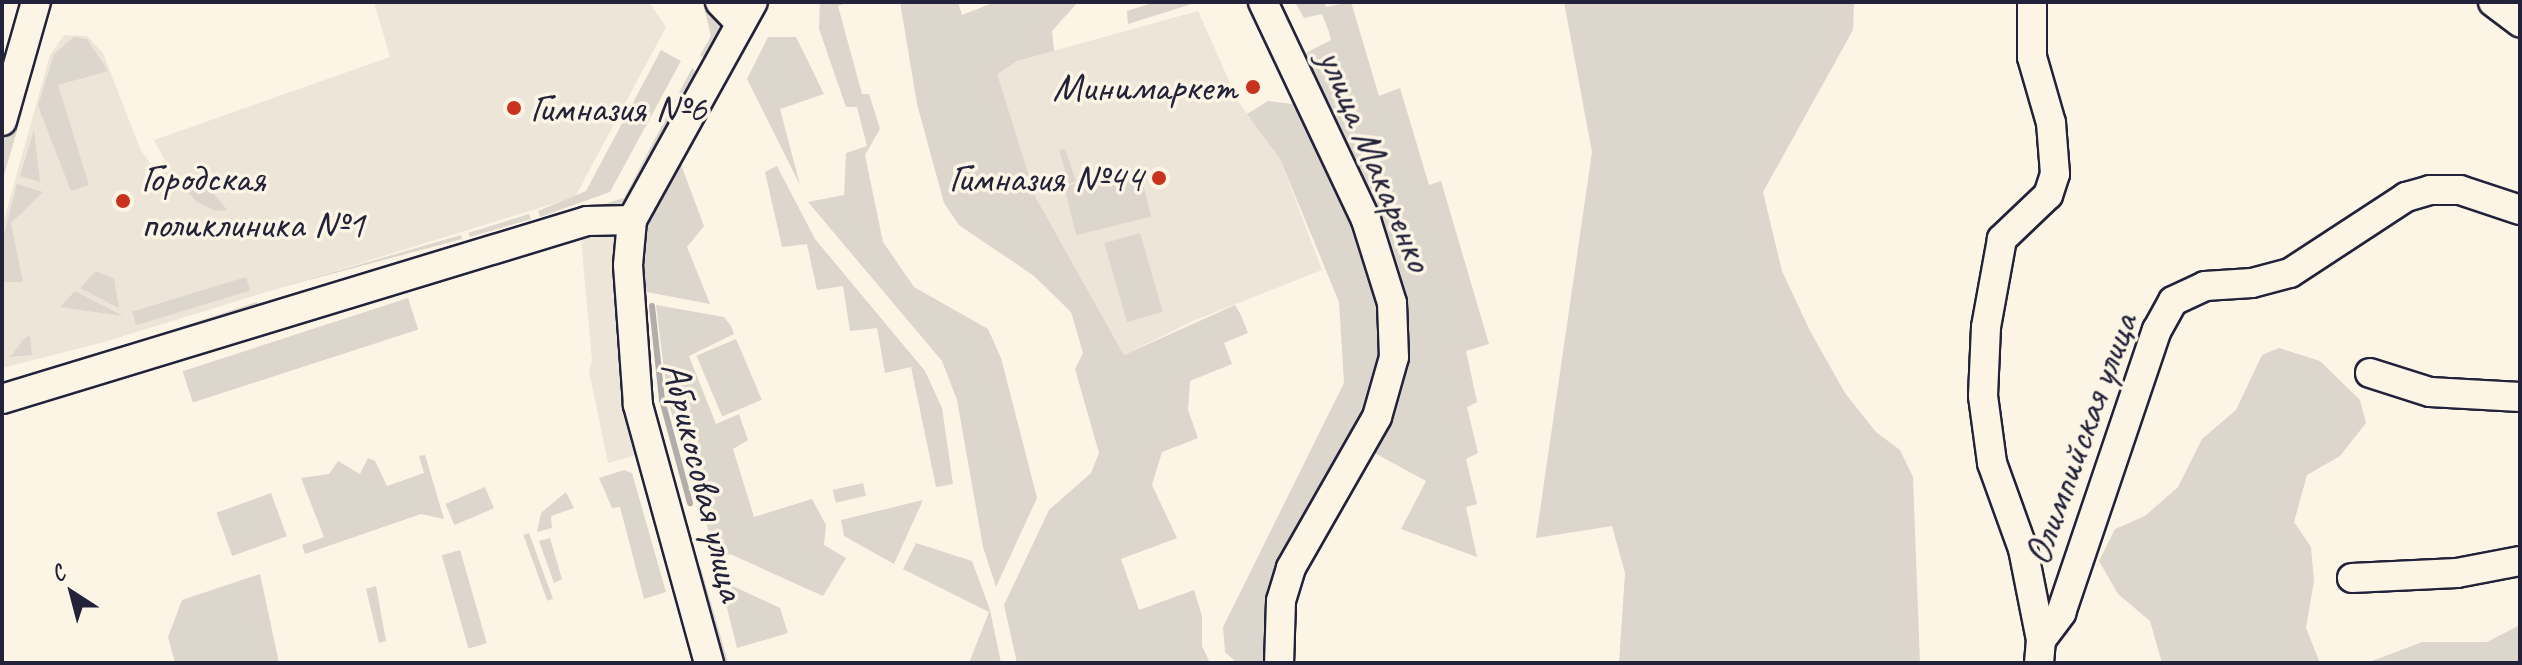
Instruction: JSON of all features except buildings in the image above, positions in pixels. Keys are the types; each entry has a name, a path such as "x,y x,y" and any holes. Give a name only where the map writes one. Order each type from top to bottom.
{"street":[{"path":"2,121 36,2"},
{"name":"Абрикосовая улица","path":"709,663 638,405 629,318 632,220 746,13 720,2"},
{"name":"улица Макаренко","path":"1263,2 1366,220 1392,303 1394,357 1377,417 1291,568 1281,601 1279,663"},
{"name":"Олимпийская улица","path":"2032,2 2032,57 2051,123 2055,174 2048,195 2002,239 1986,327 1983,396 1992,463 2023,549 2040,651"},
{"path":"2493,2 2520,22"},
{"name":"Олимпийская улица","path":"2040,651 2061,613 2157,330 2173,301 2196,288 2252,283 2290,273 2406,197 2430,190 2460,190 2520,210"},
{"path":"2,399 587,221 632,220"},
{"path":"2370,373 2430,392 2520,397"},
{"path":"2352,578 2457,573 2520,561"}],"shaded area":[{"path":"374,2 649,2 666,27 575,197 104,342 2,368 2,227 50,55 64,35 87,36 103,53 141,151 160,176 167,164 154,140 390,57"},
{"path":"820,2 849,2 838,6 862,94 869,94 880,129 865,155 883,242 914,287 988,329 1001,358 1037,498 996,587 983,547 957,400 942,361 808,202 844,195 846,153 867,146 857,107 846,107 819,29"},
{"path":"900,2 958,2 962,15 995,2 1078,2 1052,31 1054,51 1017,61 997,74 1036,198 1124,355 1235,305 1241,315 1248,333 1224,343 1232,364 1190,381 1188,410 1198,438 1162,452 1152,485 1177,538 1121,559 1139,610 1194,590 1202,616 1202,646 1210,663 1017,663 1004,605 1049,510 1091,473 1099,453 1075,369 1083,353 1071,312 1034,276 959,225 944,203 917,104"},
{"path":"1155,2 1195,3 1128,24 1127,11"},
{"path":"1295,2 1324,2 1326,7 1351,2 1379,96 1400,88 1429,185 1441,181 1489,344 1466,351 1477,402 1467,407 1478,453 1466,459 1477,504 1466,507 1477,557 1401,529 1426,481 1369,450 1406,353 1300,56 1331,40 1329,32 1322,14 1304,18"},
{"path":"1564,2 1854,2 1853,30 1763,192 1782,271 1810,331 1845,393 1876,432 1900,450 1913,477 1920,663 1619,663 1625,573 1612,526 1536,538 1592,152"},
{"path":"714,5 727,28 709,61 700,55 711,36 705,11"},
{"name":"Гимназия №44","path":"1198,11 1238,101 1280,159 1322,270 1193,321 1124,355 1036,198 996,74 1017,61"},
{"path":"74,37 87,39 108,71 58,85 89,185 71,191 38,106 54,54"},
{"path":"768,37 796,37 824,94 780,109 800,185 747,79"},
{"path":"661,50 681,61 610,192 540,217 538,211 586,191"},
{"path":"692,68 704,77 626,215 542,223 624,198"},
{"path":"17,99 23,110 2,182 2,147"},
{"path":"1268,101 1300,105 1356,222 1381,307 1381,358 1364,411 1280,567 1268,663 1237,663 1225,652 1223,627 1344,383 1339,302 1280,159 1247,114"},
{"path":"34,130 40,182 20,176"},
{"path":"1065,149 1076,181 1069,184 1059,150"},
{"path":"677,154 704,226 687,247 710,304 636,290 641,222"},
{"path":"777,166 815,239 925,371 942,408 953,484 936,487 911,367 885,373 877,328 850,331 843,286 817,290 807,244 782,247 765,172"},
{"path":"1139,168 1151,217 1076,235 1064,187"},
{"path":"189,177 210,189 227,210 216,211 197,202 175,178"},
{"path":"17,184 43,192 11,223 23,282 2,282 2,242"},
{"path":"529,214 531,219 470,237 468,233"},
{"path":"623,225 643,453 608,463 589,371 592,360 580,228"},
{"path":"1140,233 1163,312 1127,322 1104,243"},
{"path":"461,235 462,239 268,291"},
{"path":"457,245 460,253 273,310 270,300"},
{"path":"96,271 114,279 119,308 80,288"},
{"path":"246,277 250,290 136,325 132,312"},
{"path":"75,291 123,316 60,307"},
{"path":"408,298 418,329 193,403 183,371"},
{"path":"257,302 260,313 129,352 126,345"},
{"path":"656,305 724,317 731,326 734,334 689,356 716,424 739,414 748,440 733,449 754,517 812,499 826,525 824,545 846,558 823,596 730,554 717,558 668,401"},
{"path":"30,335 32,355 10,357 24,339"},
{"path":"736,339 762,400 722,417 696,356"},
{"path":"2279,348 2320,361 2360,400 2366,423 2340,456 2307,475 2294,522 2311,547 2314,581 2306,628 2320,663 2162,663 2150,621 2118,594 2099,561 2115,529 2145,516 2178,487 2202,439 2236,410 2262,355"},
{"path":"425,455 444,519 421,514 305,554 302,545 324,537 301,478 329,474 338,461 360,474 368,458 375,461 387,486 424,473 419,456"},
{"path":"624,470 632,473 666,592 644,599 620,507 612,508 599,478"},
{"path":"863,483 866,496 836,503 833,490"},
{"path":"485,487 494,508 454,525 445,504"},
{"path":"566,492 574,508 551,516 552,528 537,532 541,513"},
{"path":"271,493 287,536 232,556 216,513"},
{"path":"923,500 894,564 844,536 841,520"},
{"path":"529,533 553,599 547,601 523,535"},
{"path":"550,538 562,579 554,583 539,541"},
{"path":"916,543 972,561 990,610 1001,663 969,663 989,612 903,569"},
{"path":"460,550 487,643 468,648 442,555"},
{"path":"701,568 728,663 715,663 689,572"},
{"path":"260,574 279,663 175,663 168,637 182,600"},
{"path":"720,580 780,608 788,633 737,648"},
{"path":"376,586 386,641 379,643 366,589"},
{"path":"2520,625 2520,663 2367,663 2422,642 2487,642"}],"waterway":[{"path":"652,306 662,400 690,503"}],"place":[{"name":"Минимаркет","path":"1253,87"},
{"name":"Гимназия №6","path":"514,108"},
{"name":"Гимназия №44","path":"1159,178"},
{"name":"Городская поликлиника №1","path":"123,201"}]}
